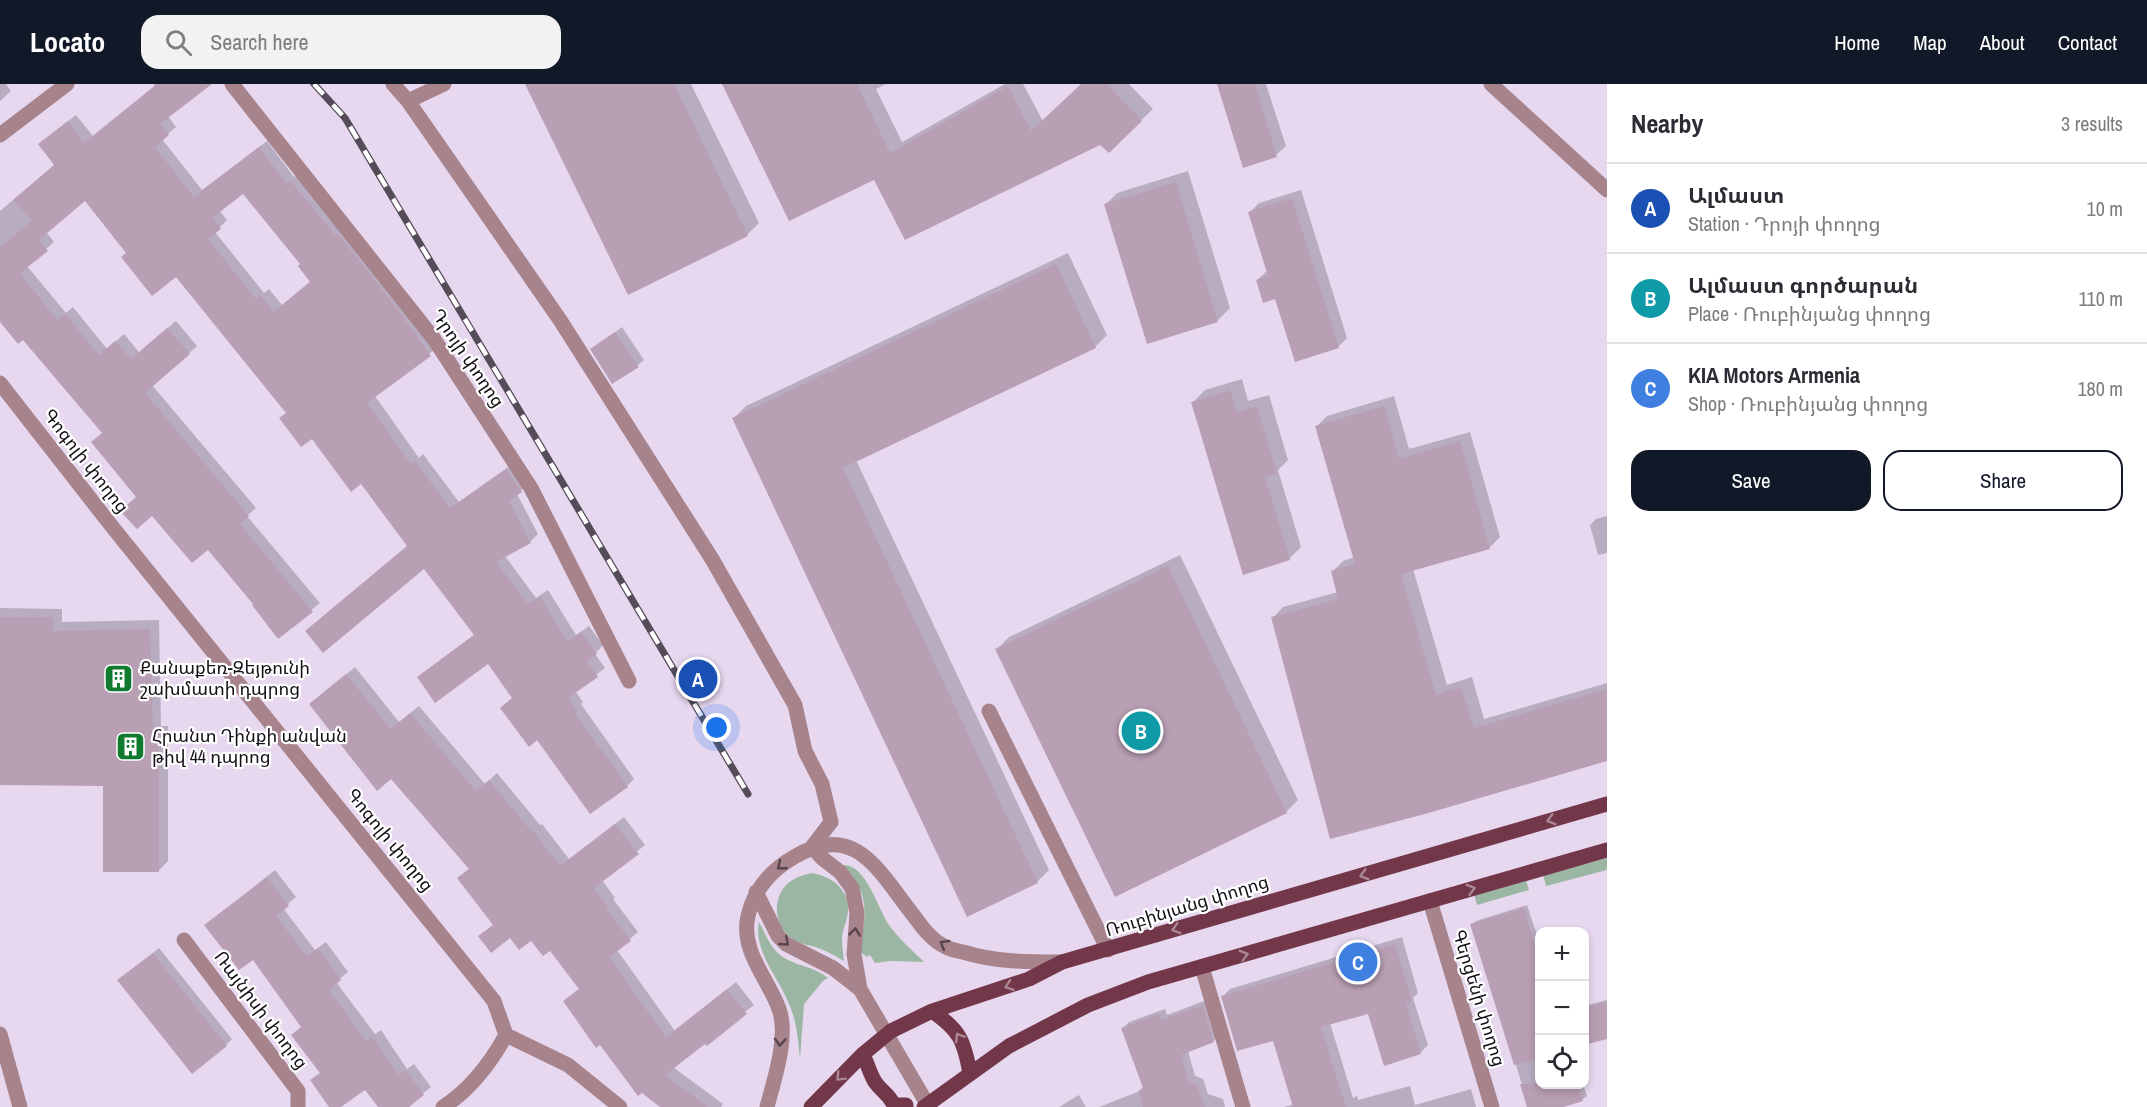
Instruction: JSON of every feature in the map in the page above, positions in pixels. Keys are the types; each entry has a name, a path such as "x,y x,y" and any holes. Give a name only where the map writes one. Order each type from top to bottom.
{"main road":[{"name":"Ռուբինյանց փողոց","path":"811,1107 863,1054 891,1031 932,1011 1029,979 1062,962 1607,804"},
{"path":"924,1107 1009,1046 1088,1005 1148,982 1607,850"},
{"path":"932,1011 951,1023 964,1045 970,1073"},
{"path":"863,1054 880,1089 889,1094 894,1105 906,1105 906,1107"}],"street":[{"path":"0,135 68,84"},
{"name":"Դրոյի փողոց","path":"232,84 434,339 531,488 629,681"},
{"path":"393,84 408,101 560,320 712,559 795,705 805,751 822,784 831,822 812,848"},
{"path":"408,101 444,84"},
{"path":"1491,84 1607,190"},
{"name":"Գոգոլի փողոց","path":"0,382 121,538 494,1001 506,1035"},
{"path":"989,711 1108,950"},
{"path":"767,1107 779,1058 780,1010 751,954 747,920 756,892 762,883 785,862 812,848 843,844 858,850 870,861 926,932 945,947 974,956 1007,961 1062,962"},
{"path":"812,848 840,872 852,888 857,913 854,954 860,989 929,1107"},
{"path":"756,892 778,936 786,944 833,968 860,989"},
{"name":"Գերցենի փողոց","path":"1430,901 1492,1107"},
{"name":"Ռայնիսի փողոց","path":"184,940 298,1091 298,1107"},
{"path":"1202,967 1243,1107"},
{"path":"0,1034 20,1107"},
{"path":"447,1104 492,1060 506,1035 568,1065 620,1107"}],"green space":[{"path":"1607,858 1607,870 1546,886 1543,875"},
{"path":"843,865 851,867 865,879 889,925 924,962 875,963 870,955 867,957 860,952 864,906 859,887"},
{"path":"812,873 826,877 838,885 848,903 842,937 844,961 821,949 796,941 786,933 779,922 777,903 784,887 796,878"},
{"path":"1526,880 1529,890 1477,905 1474,894"},
{"path":"759,922 776,952 791,962 817,971 828,978 804,1004 800,1059 792,1010 763,954 758,933"}],"building":[{"path":"157,84 212,84 160,124 169,135 155,147 194,197 259,147 286,183 290,180 336,236 338,234 393,303 431,356 367,403 411,464 415,461 450,508 506,469 522,492 509,501 531,543 496,562 528,604 540,597 568,642 581,632 597,654 587,661 598,677 568,698 577,711 574,712 628,787 590,814 537,740 529,747 500,708 512,698 488,664 435,703 417,677 474,635 424,569 323,653 305,631 407,546 361,484 351,492 312,439 301,447 279,418 286,413 176,277 152,296 121,257 126,253 85,201 39,240 48,251 20,273 57,320 65,314 99,355 115,341 131,359 167,328 190,354 145,393 249,516 240,524 313,612 278,639 253,604 208,550 192,563 152,516 137,529 120,511 136,497 91,442 102,433 23,340 18,344 0,322 0,247 32,221 13,200 54,165 38,144 68,121 84,143","holes":["243,194 300,264 298,266 310,282 274,312 261,295 256,299 208,239 221,229 212,218"]},
{"path":"525,84 674,84 748,236 628,295"},
{"path":"722,84 857,84 890,153 1008,86 1031,131 1081,84 1107,84 1142,121 1109,153 1100,145 905,240 874,180 789,221"},
{"path":"1217,84 1255,84 1277,157 1243,168"},
{"path":"1176,182 1218,322 1147,344 1104,204"},
{"path":"1292,198 1339,348 1295,362 1275,299 1263,303 1256,280 1268,276 1248,212"},
{"path":"1056,264 1096,348 843,468 1038,883 967,917 732,418"},
{"path":"615,332 639,367 612,384 590,349"},
{"path":"1230,390 1237,413 1257,406 1277,473 1265,477 1290,560 1243,575 1191,402"},
{"path":"1384,406 1399,459 1460,441 1490,549 1401,574 1436,695 1461,687 1474,728 1607,689 1607,761 1330,839 1271,617 1338,599 1331,571 1355,564 1315,426"},
{"path":"1168,566 1287,813 1115,897 995,649"},
{"name":"Հրանտ Դինքի անվան թիվ 44 դպրոց","path":"0,617 53,617 53,631 150,629 153,734 159,734 159,872 103,872 103,786 0,785"},
{"path":"346,674 391,729 410,713 476,791 489,780 560,866 615,824 639,854 594,888 631,941 609,957 666,1037 727,989 747,1014 707,1046 705,1044 665,1075 708,1107 660,1107 642,1093 638,1096 600,1045 596,1048 563,1001 579,989 550,951 543,956 531,941 519,950 510,938 491,953 478,936 493,925 457,878 469,869 391,779 377,791 309,704"},
{"path":"267,877 289,906 276,916 307,956 318,948 341,980 329,990 366,1041 372,1037 399,1075 406,1070 424,1095 409,1107 378,1107 365,1090 341,1107 329,1107 310,1080 320,1073 291,1035 301,1027 253,960 239,970 204,925"},
{"path":"1524,908 1535,945 1535,1059 1514,1065 1470,924"},
{"path":"1395,944 1412,1001 1406,1003 1421,1054 1384,1066 1368,1014 1321,1027 1346,1107 1293,1107 1273,1041 1237,1051 1221,996"},
{"path":"153,953 227,1046 192,1074 117,980"},
{"path":"1607,1001 1607,1039 1589,1044 1589,1035 1589,1006"},
{"path":"1203,1005 1214,1042 1181,1055 1189,1082 1197,1085 1205,1107 1143,1107 1138,1091 1143,1088 1121,1028 1159,1014 1161,1020"},
{"path":"1520,1084 1535,1084 1535,1089 1579,1089 1583,1101 1564,1107 1527,1107"}],"railway":[{"path":"314,84 345,118 748,794"}],"place":[{"name":"Քանաքեռ-Զեյթունի շախմատի դպրոց","path":"119,678"},
{"name":"Ալմաստ","path":"698,679"},
{"name":"Ալմաստ գործարան","path":"1141,731"},
{"name":"Հրանտ Դինքի անվան թիվ 44 դպրոց","path":"131,746"},
{"name":"KIA Motors Armenia","path":"1358,962"}]}
